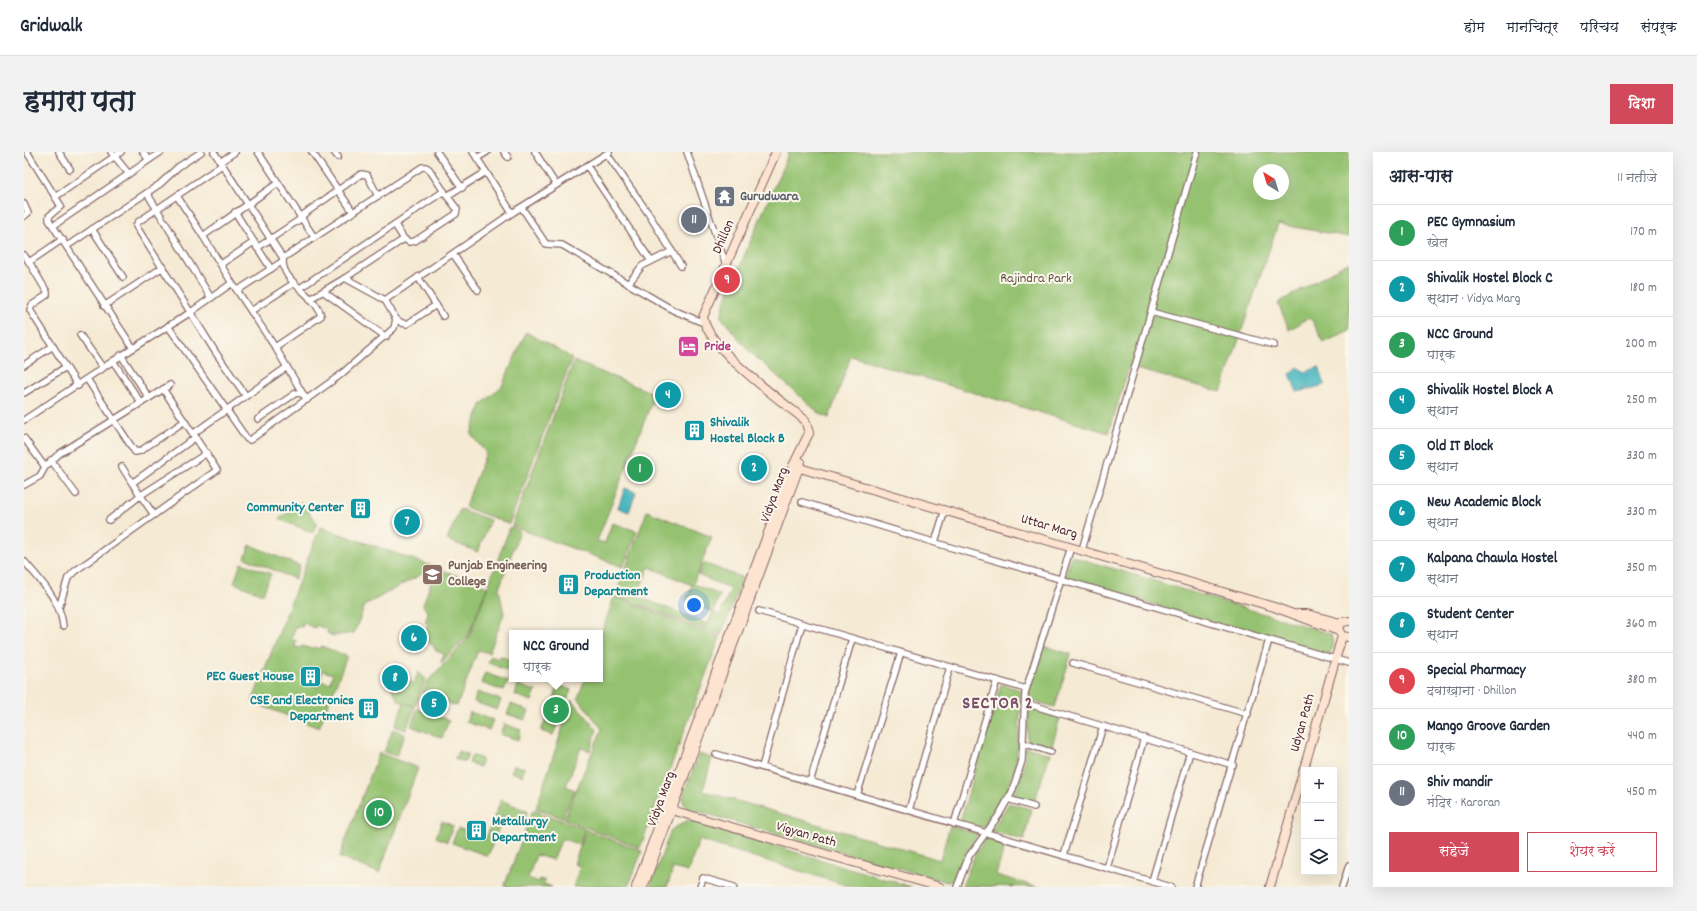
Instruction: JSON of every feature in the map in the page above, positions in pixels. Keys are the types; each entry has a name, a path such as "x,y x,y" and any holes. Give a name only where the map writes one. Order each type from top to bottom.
{"main road":[{"name":"Dhillon","path":"704,323 703,317 776,152"},
{"name":"Vidya Marg","path":"643,887 669,809 809,433 805,420 738,365 717,344 704,323"},
{"name":"Uttar Marg","path":"796,466 1298,614 1305,619 1344,633"},
{"path":"1344,633 1349,620"},
{"name":"Udyan Path","path":"1309,767 1344,633"},
{"name":"Udyan Path","path":"1270,887 1337,660"},
{"path":"1275,887 1301,796"},
{"name":"Vidya Marg","path":"636,887 669,809"},
{"name":"Vigyan Path","path":"669,809 940,887"}],"street":[{"path":"27,152 60,206 48,218 104,306 133,348"},
{"path":"59,152 70,170"},
{"path":"55,197 113,154 121,152"},
{"path":"143,152 149,160"},
{"path":"53,226 162,152"},
{"path":"67,246 160,184 178,167 201,152"},
{"path":"214,152 270,238 294,283 310,299 321,316 275,348"},
{"path":"235,152 177,196 138,222 136,226 216,353 246,396"},
{"path":"258,152 314,237"},
{"path":"312,152 337,191 353,212"},
{"path":"437,152 462,188"},
{"path":"473,152 512,213"},
{"path":"477,158 487,152"},
{"path":"535,152 556,185"},
{"path":"687,152 726,265"},
{"path":"1082,550 1197,152"},
{"path":"385,300 512,213 608,153 681,266"},
{"path":"113,154 129,174"},
{"path":"238,290 271,269 314,237 426,166 457,209 456,214 415,241 409,242 404,238 395,225"},
{"path":"587,166 651,261"},
{"path":"300,288 395,225 446,194 462,188 486,172"},
{"path":"257,248 337,191 364,174 378,196"},
{"path":"203,236 278,183"},
{"path":"147,193 211,298"},
{"path":"177,196 232,283 288,367 307,400"},
{"path":"24,204 28,213 24,216"},
{"path":"522,208 546,244 562,245 673,310 704,323"},
{"path":"235,212 271,269"},
{"path":"92,229 123,277"},
{"path":"310,299 324,292 404,238"},
{"path":"28,262 63,240"},
{"path":"221,264 254,242"},
{"path":"628,284 637,271 651,261 672,251"},
{"path":"453,254 478,290"},
{"path":"24,256 47,292 47,295 32,305 30,310 78,386"},
{"path":"104,306 163,267"},
{"path":"418,277 443,316"},
{"path":"345,278 385,300 396,319 402,323 407,324 436,305"},
{"path":"24,420 78,386 113,360 191,312 232,283"},
{"path":"251,312 294,283"},
{"path":"324,292 386,337"},
{"path":"1151,312 1274,345"},
{"path":"168,326 250,440 307,400 386,337 394,328 396,319"},
{"path":"80,335 103,368"},
{"path":"24,366 53,346"},
{"path":"121,356 148,398"},
{"path":"113,360 141,403"},
{"path":"24,392 66,367"},
{"path":"132,483 227,409 288,367"},
{"path":"87,379 133,451 137,452 185,421"},
{"path":"24,485 40,476 51,460 170,385"},
{"path":"59,608 72,574 217,470 164,389"},
{"path":"258,419 296,393 303,394"},
{"path":"24,438 45,467"},
{"path":"109,520 141,495 207,453"},
{"path":"51,460 76,494"},
{"path":"122,467 154,515"},
{"path":"802,502 1349,663"},
{"path":"935,542 945,510"},
{"path":"957,887 969,856 999,815 1020,772 1026,689 1071,547"},
{"path":"24,561 59,608 63,626"},
{"path":"759,611 1026,689"},
{"path":"762,767 802,624"},
{"path":"810,782 852,639"},
{"path":"1195,887 1269,640"},
{"path":"857,795 901,653"},
{"path":"1073,663 1248,714"},
{"path":"909,810 950,667"},
{"path":"954,824 997,680"},
{"path":"1025,703 1233,764"},
{"path":"1064,856 1102,726"},
{"path":"1107,868 1144,738"},
{"path":"1023,744 1051,752"},
{"path":"1152,881 1190,752"},
{"path":"716,754 1171,887"},
{"path":"1008,799 1034,807"},
{"path":"1342,887 1349,865"},
{"path":"700,887 703,878 734,887"}],"green space":[{"name":"Rajindra Park","path":"789,152 1349,152 1349,237 1278,224 1221,392 1129,367 1109,433 851,356 829,418 820,414 749,351 721,317 725,300"},
{"path":"1349,262 1349,330 1324,343 1310,317 1289,330 1278,303"},
{"path":"526,332 572,358 509,524 465,507 486,453 471,434 481,405 502,386"},
{"path":"574,361 655,394 597,541 605,543 612,523 637,531 623,567 512,526"},
{"path":"301,502 317,523 313,533 279,519"},
{"path":"460,509 490,520 478,552 447,540"},
{"path":"647,511 712,537 693,584 720,595 713,612 720,615 731,589 698,575 703,563 743,578 721,635 615,596","holes":["649,567 692,585 686,601 713,612 708,624 637,596"]},
{"path":"320,527 432,566 431,569 365,605 354,633 333,636 327,633 328,630 316,625 315,628 303,623 302,627 296,626 291,639 296,641 295,647 300,648 302,646 312,649 314,647 320,649 321,646 347,656 319,728 252,702","holes":["312,668 320,670 318,677 321,678 323,671 333,674 330,683 320,681 318,687 313,685 315,680 310,678 308,682 300,679 302,671 310,674"]},
{"path":"510,527 520,531 499,589 504,614 489,653 478,650 457,706 422,694 428,681 469,637"},
{"path":"250,545 300,566 295,579 245,558"},
{"path":"1071,556 1331,634 1333,644 1329,656 1065,579"},
{"path":"241,563 271,574 263,594 234,583"},
{"path":"436,568 487,587 468,636 441,663 444,654 436,651 432,644 423,639 428,624 425,622 428,614 423,605"},
{"path":"614,597 720,637 640,848 564,819 602,729 578,698 584,682 603,682 602,630"},
{"path":"1043,646 1071,654 1055,707 1029,700 1029,691"},
{"path":"491,656 498,659 500,656 509,660 509,671 488,663"},
{"path":"418,672 426,679 415,706 405,703 415,707 406,730 395,726 404,703 399,701 391,687 402,690 405,680 414,683"},
{"path":"485,673 508,681 504,691 481,683"},
{"path":"1001,684 1021,690 1018,745 1011,780 1005,796 997,812 985,828 960,821"},
{"path":"518,685 536,691 532,701 515,695"},
{"path":"559,685 571,690 553,735 541,731"},
{"path":"477,692 501,700 497,710 474,702"},
{"path":"572,700 597,729 590,751 581,748 566,786 575,790 562,818 536,808"},
{"path":"511,704 529,711 525,720 507,714"},
{"path":"1029,708 1060,718 1051,749 1027,742"},
{"path":"417,709 449,720 442,738 411,726"},
{"path":"470,712 493,720 489,730 466,722"},
{"path":"504,724 521,730 518,740 500,734"},
{"path":"393,729 405,734 396,756 384,752"},
{"path":"1026,747 1050,754 1034,803 1013,796 1023,771"},
{"path":"458,751 468,754 465,762 455,759"},
{"path":"379,753 418,768 379,873 339,857"},
{"path":"699,754 712,758 703,791 940,860 950,826 978,834 966,853 956,877 952,881 947,882 686,808 683,795"},
{"path":"472,755 482,759 480,767 469,763"},
{"path":"514,765 525,768 522,776 511,772"},
{"path":"501,800 527,811 525,822 503,816 488,856 452,843 458,828 486,838"},
{"path":"1009,803 1031,809 1024,840 991,831"},
{"path":"533,810 585,829 579,845 562,838 553,860 536,855 528,878 539,882 540,879 545,881 544,884 552,887 504,887"},
{"path":"688,820 912,887 852,887 699,840 688,872 673,868 667,887 650,887 671,830"},
{"path":"442,821 453,826 447,842 436,837"},
{"path":"586,830 642,851 628,887 573,887 580,866 574,864"},
{"path":"987,836 1006,842 996,875 1037,887 962,886 976,852"}],"water":[{"path":"1298,367 1305,372 1319,367 1325,385 1297,392 1290,374"},
{"path":"625,488 636,492 629,512 618,508"}],"place":[{"name":"Gurudwara","path":"725,197"},
{"name":"Shiv mandir","path":"694,220"},
{"name":"Special Pharmacy","path":"727,280"},
{"name":"Pride","path":"689,347"},
{"name":"Shivalik Hostel Block A","path":"668,395"},
{"name":"Shivalik Hostel Block B","path":"694,431"},
{"name":"Shivalik Hostel Block C","path":"754,468"},
{"name":"PEC Gymnasium","path":"640,469"},
{"name":"Community Center","path":"360,508"},
{"name":"Kalpana Chawla Hostel","path":"407,522"},
{"name":"Punjab Engineering College","path":"433,574"},
{"name":"Production Department","path":"568,584"},
{"name":"New Academic Block","path":"414,638"},
{"name":"PEC Guest House","path":"310,677"},
{"name":"Student Center","path":"395,678"},
{"name":"Old IT Block","path":"434,704"},
{"name":"CSE and Electronics Department","path":"369,709"},
{"name":"NCC Ground","path":"556,710"},
{"name":"Mango Groove Garden","path":"379,813"},
{"name":"Metallurgy Department","path":"476,830"}],"district":[{"name":"SECTOR 2","path":"998,704"}]}
